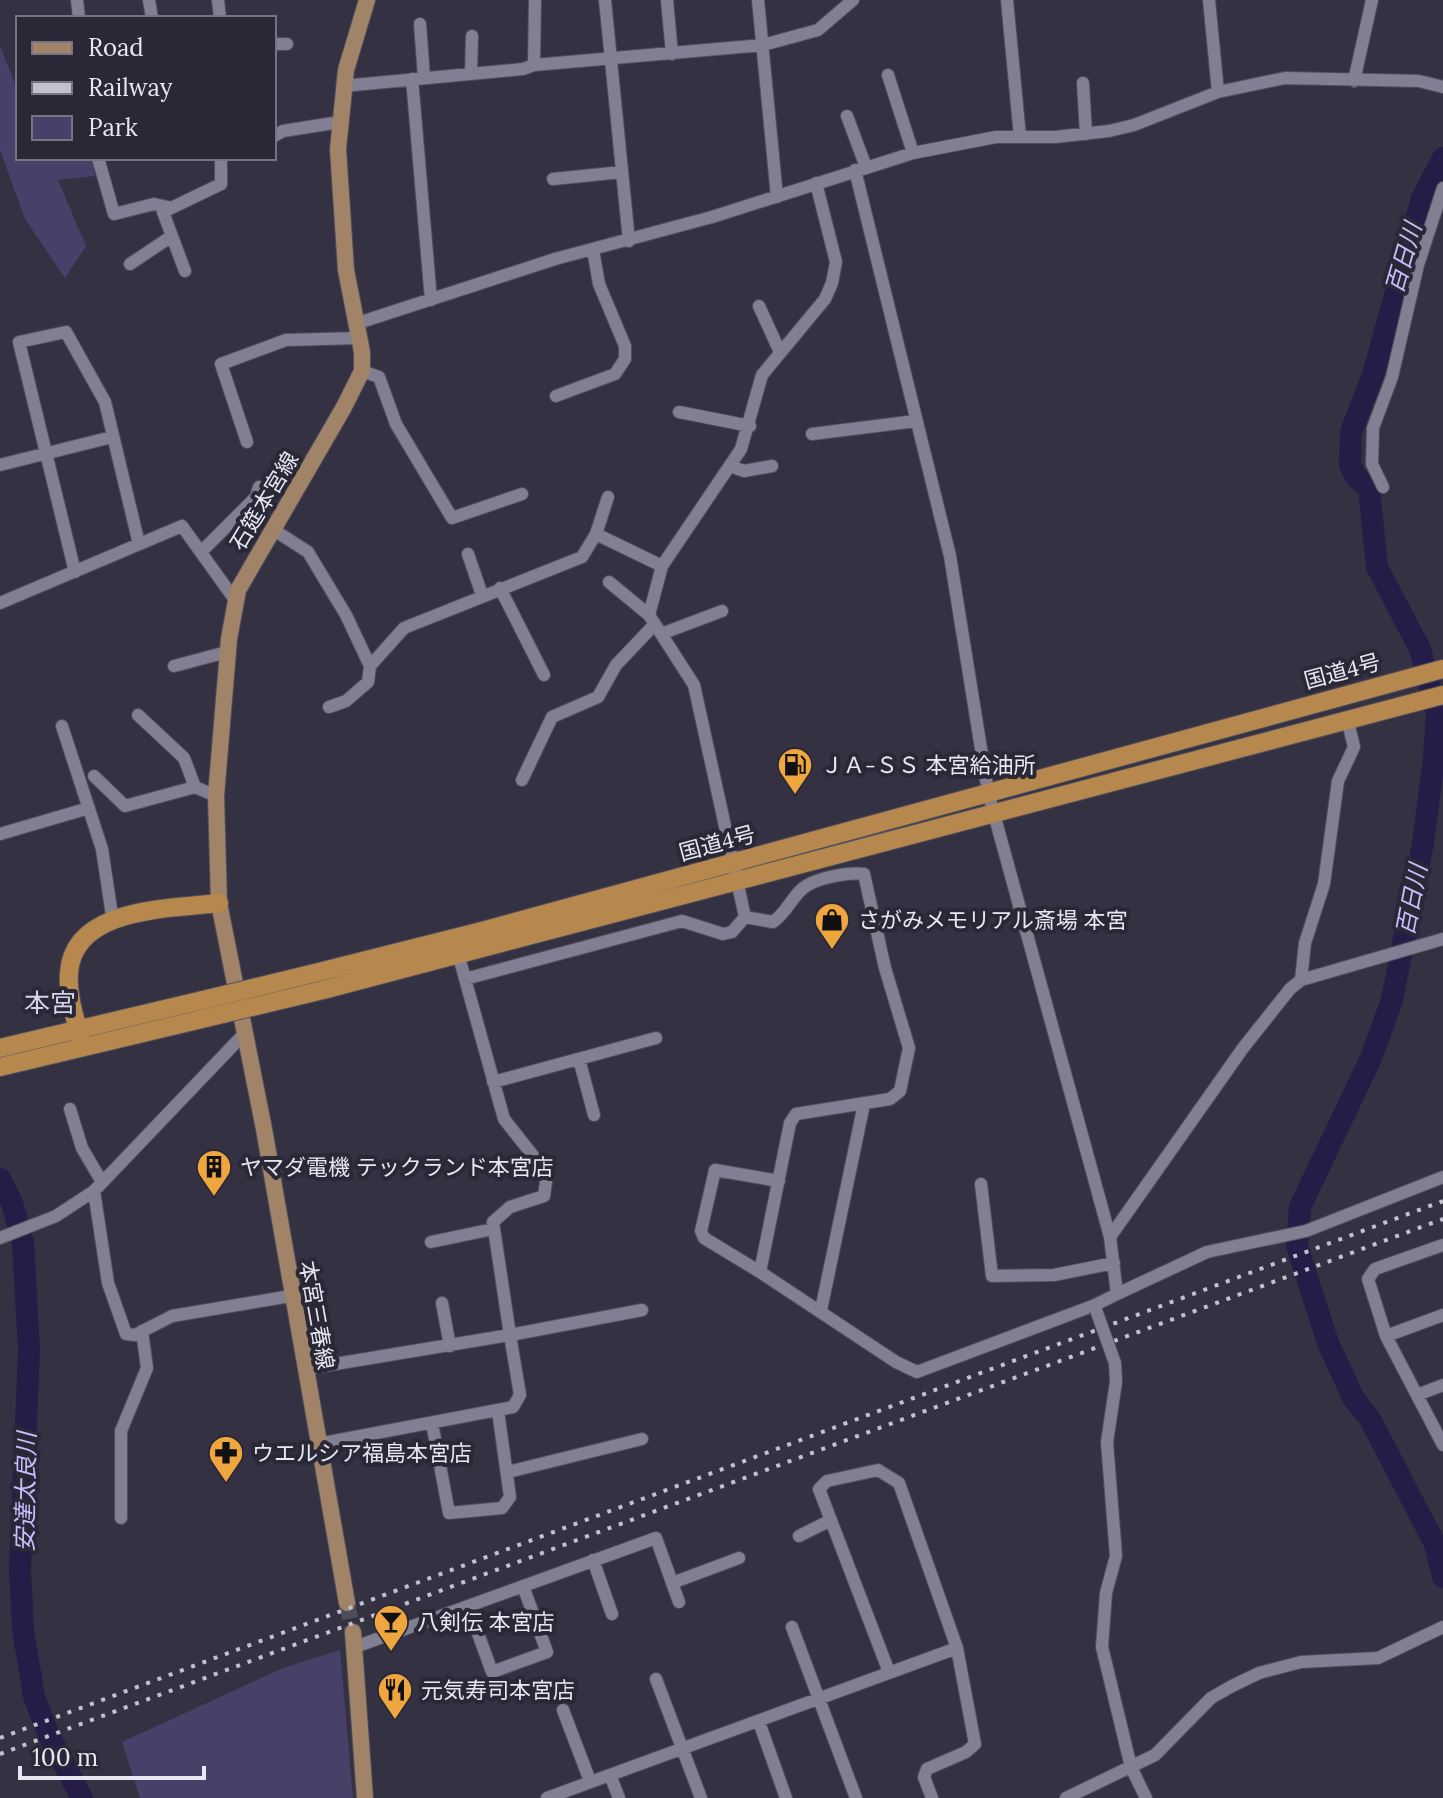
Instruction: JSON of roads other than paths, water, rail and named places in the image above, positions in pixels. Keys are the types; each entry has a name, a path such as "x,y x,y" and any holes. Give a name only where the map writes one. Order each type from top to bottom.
{"highway":[{"name":"国道4号","path":"321,981 459,957 988,792 1443,669"},
{"name":"国道4号","path":"0,1048 80,1038 321,981 735,873 1348,722 1443,695"},
{"path":"80,1038 69,988 71,957 84,935 113,922 219,903"},
{"name":"国道4号","path":"0,1067 80,1038"}],"main road":[{"path":"362,371 338,181 343,86 367,0"},
{"name":"石筵本宮線","path":"243,1035 219,903 216,796 227,652 235,600 362,371"},
{"name":"本宮三春線","path":"243,1035 264,1129 347,1603"},
{"path":"354,1639 365,1798"}],"street":[{"path":"534,65 535,0"},
{"path":"605,0 629,241"},
{"path":"667,0 672,54"},
{"path":"758,0 777,197"},
{"path":"343,86 763,45 818,30 853,0"},
{"path":"1007,0 1020,137"},
{"path":"1209,0 1218,92"},
{"path":"1354,81 1372,0"},
{"path":"420,24 418,78 431,300"},
{"path":"471,73 472,36"},
{"path":"888,75 913,153"},
{"path":"247,442 221,364 286,340 357,331 431,300 777,197 861,168 968,141 1086,134 1134,125 1218,92 1285,78 1419,81 1443,87"},
{"path":"1083,83 1086,134"},
{"path":"847,116 950,556 988,792 1110,1237 1117,1294"},
{"path":"276,135 283,131 340,122"},
{"path":"99,160 114,214 154,204 168,207"},
{"path":"185,271 163,212 221,184 221,160"},
{"path":"553,179 622,172"},
{"path":"655,624 662,566 730,466 750,426 762,375 825,299 832,283 836,262 816,183"},
{"path":"1383,487 1372,464 1373,428 1392,377 1418,265 1443,188"},
{"path":"130,264 172,236"},
{"path":"556,396 615,374 625,359 625,346 599,284 593,250"},
{"path":"759,306 780,352"},
{"path":"75,572 19,342 66,332 105,402 139,544"},
{"path":"362,371 379,377 396,424 452,518 522,494"},
{"path":"679,412 750,426"},
{"path":"812,434 916,421"},
{"path":"0,465 112,437"},
{"path":"730,466 744,471 772,466"},
{"path":"202,551 256,497 259,487"},
{"path":"370,666 404,628 582,557 596,534 608,497"},
{"path":"0,603 182,526 235,600"},
{"path":"274,530 308,552 346,615 370,666 368,682 346,701 329,707"},
{"path":"596,534 662,566"},
{"path":"468,554 482,595"},
{"path":"609,582 655,624 694,685 745,917"},
{"path":"500,588 544,675"},
{"path":"522,780 552,717 598,697 616,665 655,624 722,611"},
{"path":"174,666 227,652"},
{"path":"138,715 184,758 195,787"},
{"path":"1301,980 1305,943 1324,884 1338,781 1354,747 1348,722"},
{"path":"62,726 102,849 113,922"},
{"path":"94,776 125,806 195,787 216,796"},
{"path":"0,834 89,808"},
{"path":"745,917 773,922 784,914 804,887 840,876 864,874 869,885 885,968 909,1048 900,1091 890,1099 796,1114 790,1123 760,1272"},
{"path":"465,979 682,921 713,934 723,934 732,932 745,917"},
{"path":"1110,1237 1243,1048 1290,989 1301,980 1443,939"},
{"path":"318,1444 498,1411 513,1407 520,1395 493,1229 499,1214 544,1196 546,1182 533,1153 504,1119 459,957"},
{"path":"0,1238 56,1216 98,1186 180,1097 243,1035"},
{"path":"493,1082 656,1038"},
{"path":"579,1059 594,1115"},
{"path":"821,1310 864,1104"},
{"path":"70,1109 98,1186 104,1263 126,1334 142,1331 172,1316 291,1296"},
{"path":"779,1181 715,1170 701,1231 704,1238 821,1310 905,1368 917,1372 1095,1308 1117,1294 1207,1252 1306,1231 1443,1177"},
{"path":"981,1184 992,1276 1054,1275 1114,1263"},
{"path":"431,1242 493,1229"},
{"path":"1443,1245 1371,1273 1370,1289 1386,1336 1443,1445"},
{"path":"442,1303 450,1346"},
{"path":"1095,1308 1115,1363 1116,1382 1107,1442 1116,1556 1106,1593 1102,1647 1131,1767 1146,1798"},
{"path":"305,1369 642,1310"},
{"path":"1386,1336 1443,1315"},
{"path":"121,1518 121,1431 147,1368 142,1331"},
{"path":"1417,1395 1443,1385"},
{"path":"432,1423 449,1513 507,1506 508,1472 498,1411"},
{"path":"508,1472 642,1439"},
{"path":"889,1672 819,1489 821,1484 878,1470 899,1483 957,1648 975,1744 966,1752 927,1769 924,1777 932,1798"},
{"path":"799,1536 831,1520"},
{"path":"354,1639 468,1606 656,1538 679,1602"},
{"path":"672,1583 739,1558"},
{"path":"593,1560 612,1614"},
{"path":"468,1606 492,1672 506,1667 547,1652 523,1586"},
{"path":"792,1627 856,1798"},
{"path":"1066,1798 1091,1783 1155,1755 1211,1698 1259,1673 1301,1662 1378,1658 1439,1630"},
{"path":"547,1798 957,1648"},
{"path":"656,1679 701,1798"},
{"path":"563,1710 590,1781"},
{"path":"759,1722 786,1798"},
{"path":"610,1775 619,1798"}],"waterway":[{"name":"百日川","path":"1443,158 1422,198 1373,375 1351,432 1350,465 1356,477 1369,488 1377,567 1420,649 1437,714 1423,843 1392,1000 1371,1058 1300,1207 1297,1246 1328,1343 1354,1399 1370,1419 1435,1544 1443,1577"},
{"name":"安達太良川","path":"0,1179 12,1203 23,1242 29,1350 20,1570 23,1630 34,1696 49,1736 82,1798"}],"tunnel":[{"path":"347,1603 353,1632"}],"railway":[{"path":"0,1738 1443,1201"},
{"path":"0,1754 1443,1219"}],"place":[{"name":"ＪＡ-ＳＳ 本宮給油所","path":"795,796"},
{"name":"さがみメモリアル斎場 本宮","path":"832,951"},
{"name":"ヤマダ電機 テックランド本宮店","path":"214,1198"},
{"name":"ウエルシア福島本宮店","path":"226,1484"},
{"name":"八剣伝 本宮店","path":"391,1653"},
{"name":"元気寿司本宮店","path":"395,1721"}],"district":[{"name":"本宮","path":"50,1003"}]}
